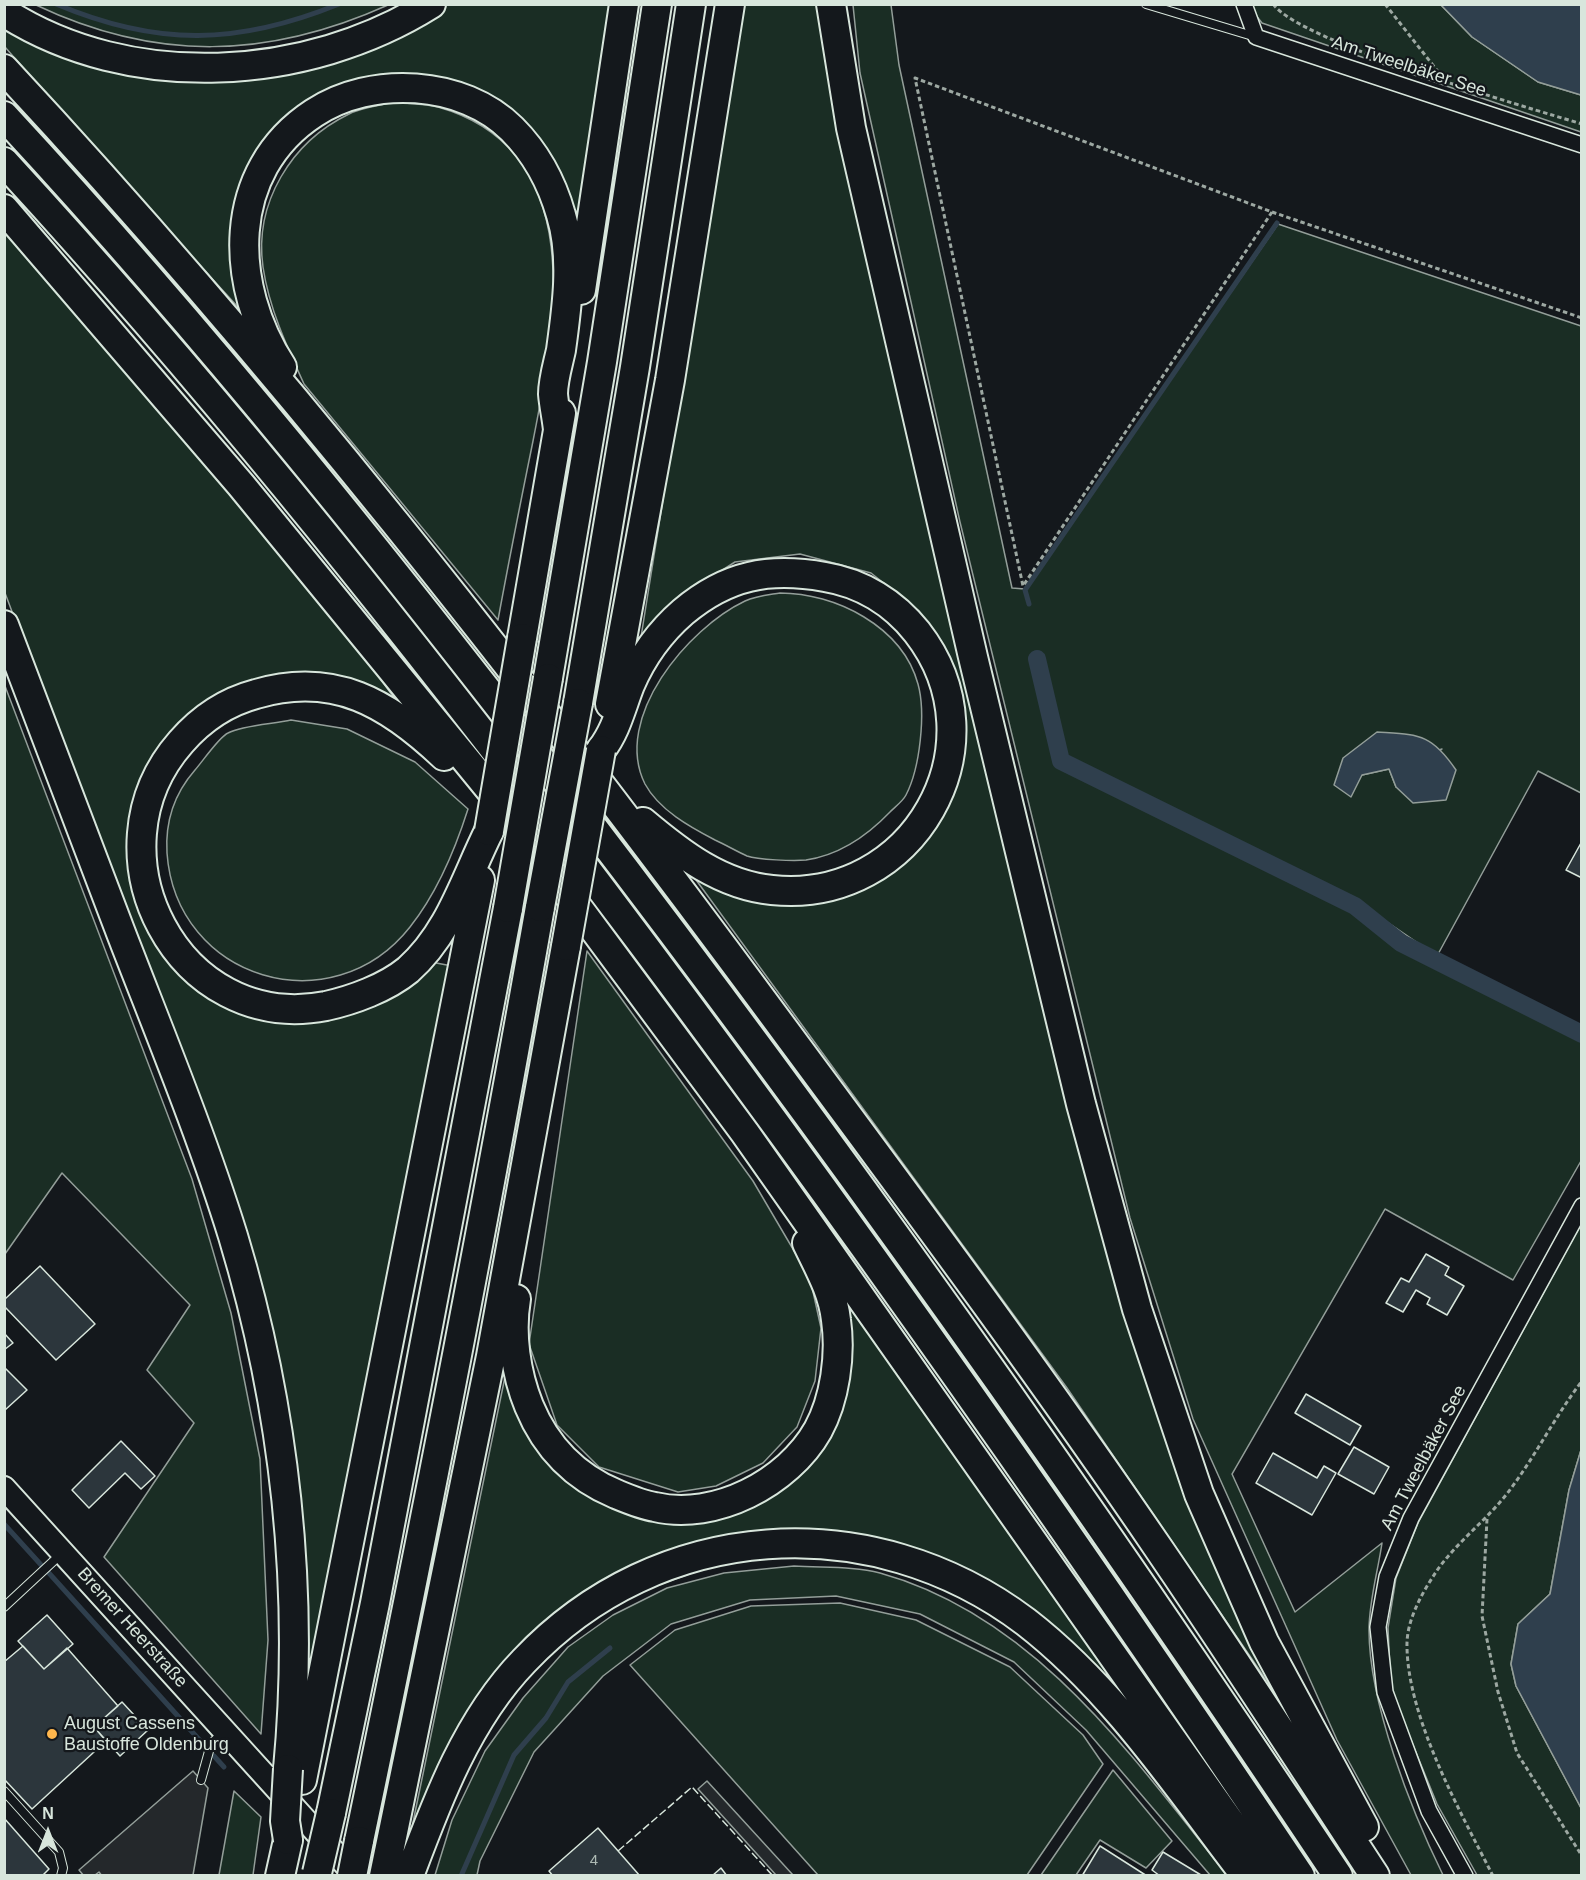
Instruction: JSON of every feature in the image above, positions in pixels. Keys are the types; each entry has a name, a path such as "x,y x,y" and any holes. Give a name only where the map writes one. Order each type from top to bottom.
{"highway":[{"path":"4,12 28,27 88,50 166,65 207,68 269,63 336,48 386,29 431,4"},
{"path":"280,1875 288,1840 285,1821 295,1776 320,1703 489,831 558,430 624,4"},
{"path":"317,1874 380,1579 508,908 602,362 657,4"},
{"path":"354,1875 359,1840 408,1610 493,1172 578,703 635,367 691,4"},
{"path":"393,1872 527,1169 601,750 670,380 730,4"},
{"path":"831,4 851,128 972,657 1081,1104 1137,1309 1199,1494 1264,1642 1310,1731 1392,1875"},
{"path":"4,69 105,177 307,417 458,602 608,795 861,1133 1062,1412 1167,1560 1375,1875"},
{"path":"307,417 291,380 258,323 245,271 243,232 253,190 272,155 297,126 314,112 356,94 410,88 443,93 482,107 511,128 540,163 562,215 568,261 567,304 553,394 558,430"},
{"path":"4,116 84,202 296,452 444,634 682,944 965,1332 1167,1622 1338,1875"},
{"path":"4,162 58,220 269,466 470,715 663,969 937,1347 1300,1875"},
{"path":"4,208 241,485 493,793 746,1134 1268,1875"},
{"path":"601,750 611,737 642,661 655,641 681,614 710,591 743,577 772,573 802,573 837,579 872,592 904,616 928,647 941,674 951,723 950,753 941,788 925,820 886,861 853,881 828,888 798,892 770,890 741,884 707,870 660,837 626,801 608,795"},
{"path":"4,625 184,1095 233,1238 253,1308 267,1372 288,1504 294,1641 295,1776"},
{"path":"489,831 468,872 458,903 442,930 407,970 377,989 344,1002 309,1009 274,1008 244,1000 212,984 182,957 156,920 146,890 140,856 140,836 149,797 156,777 170,754 202,721 219,710 242,698 287,686 328,687 381,706 412,725 462,773 493,793"},
{"path":"527,1169 530,1197 513,1312 521,1381 535,1421 552,1449 580,1474 603,1488 655,1508 682,1510 708,1507 746,1495 770,1481 798,1457 818,1430 832,1391 838,1354 836,1318 828,1287 805,1239 748,1154 746,1134"},
{"path":"393,1872 489,1704 523,1662 558,1628 595,1601 638,1576 713,1554 758,1545 804,1543 843,1545 915,1562 969,1585 1027,1623 1081,1673 1127,1722 1246,1875"}],"main road":[{"name":"Bremer Heerstraße","path":"4,1488 354,1875"}],"street":[{"path":"1244,4 1256,37"},
{"name":"Am Tweelbäker See","path":"1256,37 1581,145"},
{"name":"Am Tweelbäker See","path":"1465,1875 1429,1811 1385,1692 1378,1627 1387,1577 1410,1518 1581,1206"}],"lane":[{"path":"1146,4 1256,37"},
{"path":"4,1607 63,1552"},
{"path":"201,1780 211,1744 224,1731"},
{"path":"4,1791 59,1852 63,1868 61,1875"}],"path":[{"path":"1273,4 1284,17 1345,45 1581,124"},
{"path":"1384,4 1444,79"},
{"path":"1272,212 1023,586 915,78 1272,212 1581,318"},
{"path":"1493,1875 1453,1797 1428,1737 1412,1684 1407,1646 1412,1615 1437,1570 1512,1488 1581,1381"},
{"path":"1487,1517 1482,1616 1498,1692 1518,1753 1581,1856"}],"green space":[{"path":"36,5 388,5 343,23 299,36 256,44 212,47 168,44 125,37 81,24"},
{"path":"447,5 613,5 578,230 545,158 423,79 266,142 249,319 104,161 5,47 4,20 171,72 424,19"},
{"path":"742,5 822,5 1127,1309 1303,1734 1067,1388 691,873 773,900 934,825 951,667 919,611 871,573 800,554 735,562 688,592 641,637"},
{"path":"853,5 891,5 899,65 1012,588 1025,589 1278,224 1581,326 1581,793 1538,771 1437,956 1368,909 1360,917 1396,948 1581,1039 1581,1161 1513,1280 1385,1209 1232,1474 1295,1612 1382,1543 1369,1619 1371,1659 1376,1690 1394,1756 1418,1820 1443,1875 1411,1875 1337,1740 1193,1419 1130,1218 960,522 860,73","holes":["1442,749 1396,787 1389,769 1362,775"]},
{"path":"1248,5 1441,5 1472,37 1538,82 1581,95 1581,132 1262,23"},
{"path":"393,102 438,107 487,129 520,161 541,201 551,247 553,296 549,346 542,395 498,620 304,384 279,327 266,282 262,243 264,220 281,177 294,158 328,126 349,114"},
{"path":"5,229 231,494 370,664 397,702 237,687 128,835 135,893 146,925 273,1019 431,962 452,966 304,1711 296,1491 132,930 5,593"},
{"path":"780,593 823,599 844,606 882,630 910,663 920,696 921,725 918,756 905,797 872,829 852,843 830,854 806,860 747,856 695,829 658,802 645,784 637,758 639,731 647,704 661,678 680,653 723,614 749,599"},
{"path":"5,686 192,1179 231,1313 260,1459 268,1640 261,1734 104,1557 194,1423 147,1370 190,1305 62,1173 5,1254"},
{"path":"291,720 347,729 415,762 468,809 444,871 429,900 410,927 378,957 340,975 301,981 263,975 227,958 198,932 177,897 167,853 169,819 176,798 220,739 242,728"},
{"path":"587,951 753,1181 810,1278 821,1328 815,1381 797,1427 763,1463 716,1486 678,1492 599,1467 557,1425 529,1344"},
{"path":"1581,1224 1581,1450 1569,1490 1550,1594 1518,1624 1511,1664 1516,1686 1581,1808 1581,1875 1477,1875 1437,1804 1391,1691 1388,1628 1396,1578 1418,1523"},
{"path":"842,1290 1005,1516 1148,1731 1014,1603 805,1533 551,1623 405,1861 506,1372 526,1426 654,1515 805,1464"},
{"path":"794,1566 849,1568 880,1573 936,1593 986,1622 1033,1656 1076,1696 1116,1738 1227,1875 1210,1875 1086,1730 1014,1662 920,1614 836,1596 750,1600 671,1624 603,1676 534,1752 480,1861 477,1875 435,1875 452,1820 485,1751 523,1698 568,1647 613,1615 667,1588 724,1573"},
{"path":"840,1603 916,1620 1010,1667 1083,1735 1103,1764 1027,1875 818,1875 630,1665 675,1630 751,1606"},
{"path":"1113,1770 1172,1841 1146,1868 1100,1840 1076,1875 1041,1875"},
{"path":"234,1791 261,1817 253,1875 219,1875"}],"shaded area":[{"path":"193,1771 208,1788 193,1875 102,1876 99,1872 95,1875 84,1876 79,1870"},
{"path":"707,1781 793,1875 776,1875 698,1789"}],"water":[{"path":"1441,5 1581,5 1581,95 1538,82 1472,37"},
{"path":"1377,732 1423,738 1439,749 1456,770 1446,800 1413,803 1396,787 1389,769 1362,775 1351,797 1334,785 1343,758"},
{"path":"1581,1450 1582,1808 1516,1686 1511,1664 1518,1624 1550,1594 1569,1490"}],"building":[{"path":"1582,843 1582,878 1566,870"},
{"path":"1426,1254 1449,1267 1445,1275 1464,1286 1447,1315 1427,1304 1430,1298 1416,1290 1403,1312 1386,1303 1401,1278 1409,1282"},
{"path":"40,1266 95,1324 56,1360 4,1306 4,1300"},
{"path":"4,1333 13,1343 4,1350"},
{"path":"4,1367 27,1390 5,1410 4,1409"},
{"path":"1306,1394 1361,1426 1350,1445 1295,1413"},
{"path":"121,1441 155,1476 141,1489 125,1473 89,1508 72,1490"},
{"path":"1354,1447 1389,1467 1374,1494 1338,1474"},
{"path":"1273,1453 1317,1478 1324,1466 1336,1473 1312,1515 1256,1483"},
{"path":"47,1615 73,1644 44,1669 18,1641"},
{"name":"August Cassens Baustoffe Oldenburg","path":"23,1646 44,1669 67,1648 118,1706 94,1727 106,1741 32,1809 4,1779 4,1662"},
{"path":"122,1702 148,1730 120,1756 94,1727"},
{"path":"4,1818 49,1869 42,1876 4,1876"},
{"path":"598,1828 640,1876 553,1876 549,1871"},
{"path":"1100,1846 1147,1876 1082,1876"},
{"path":"1163,1852 1201,1875 1160,1876 1152,1870"},
{"path":"721,1868 727,1876 712,1876"}],"waterway":[{"path":"56,4 129,28 164,34 198,36 267,27 302,18 339,4"},
{"path":"1029,604 1025,590 1277,223"},
{"path":"1037,659 1061,761 1355,906 1401,943 1582,1034"},
{"path":"4,1524 43,1567"},
{"path":"48,1572 204,1745"},
{"path":"461,1876 514,1755 546,1718 568,1682 610,1648"},
{"path":"214,1756 224,1767"}],"fence":[{"path":"618,1851 692,1787 773,1876"}],"place":[{"name":"August Cassens Baustoffe Oldenburg","path":"52,1734"}]}
